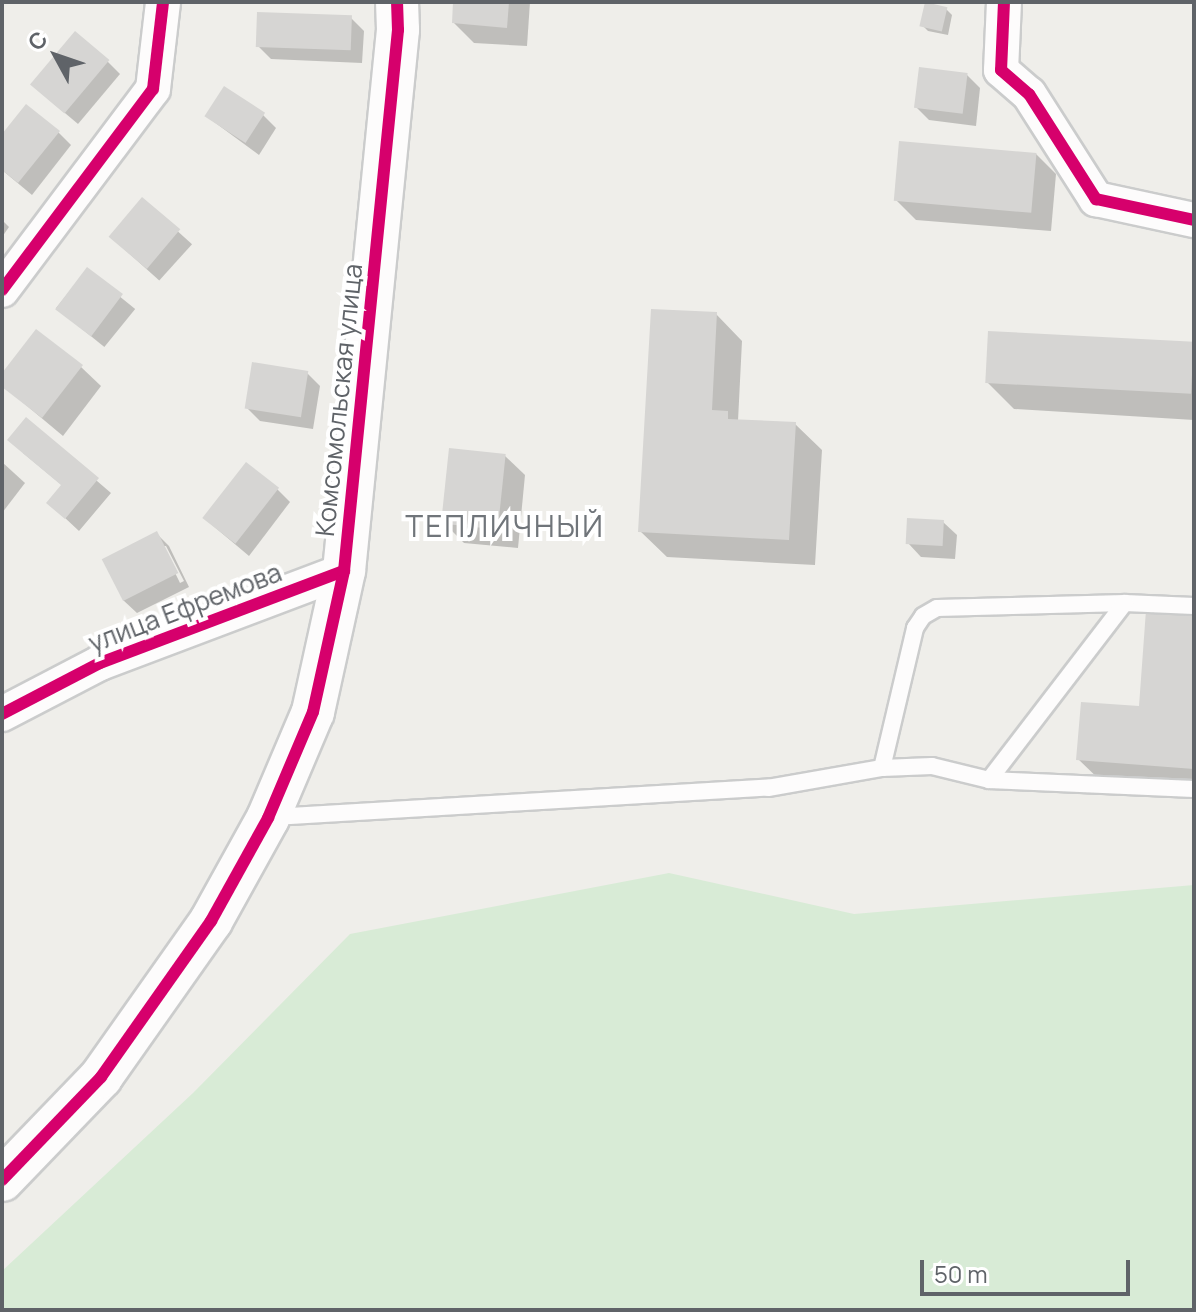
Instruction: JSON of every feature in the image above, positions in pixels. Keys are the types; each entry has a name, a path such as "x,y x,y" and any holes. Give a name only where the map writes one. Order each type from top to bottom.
{"street":[{"path":"2,290 153,89 163,2"},
{"name":"Комсомольская улица","path":"2,1180 101,1077 211,921 268,818 313,712 344,571 398,30 397,2"},
{"path":"1004,2 1001,70 1029,94 1096,199 1194,220"},
{"name":"улица Ефремова","path":"2,714 100,663 344,571"}],"lane":[{"path":"882,768 915,628 923,616 937,608 1125,603 1194,606"},
{"path":"989,780 1125,603"},
{"path":"268,818 768,788 882,768 932,766 989,780 1194,789"}],"green space":[{"path":"669,873 854,914 1194,885 1194,1310 2,1310 2,1271 193,1093 350,934"}],"building":[{"path":"453,2 509,2 507,28 452,23"},
{"path":"925,2 947,7 942,32 919,26"},
{"path":"257,12 352,15 351,50 256,47"},
{"path":"75,31 109,60 64,114 30,85"},
{"path":"919,67 968,73 963,114 914,108"},
{"path":"224,86 265,113 245,143 204,116"},
{"path":"26,104 60,131 18,183 2,170 2,134"},
{"path":"899,141 1036,153 1031,213 894,201"},
{"path":"142,197 180,229 147,269 109,237"},
{"path":"87,267 123,294 91,336 55,309"},
{"path":"651,309 717,312 712,410 728,411 728,419 796,422 789,540 638,532"},
{"path":"36,329 83,365 42,418 2,387 2,373"},
{"path":"988,331 1194,342 1191,394 985,383"},
{"path":"252,362 308,371 301,417 245,408"},
{"path":"26,417 99,478 65,519 46,503 61,485 7,440"},
{"path":"449,448 506,454 498,530 441,524"},
{"path":"246,462 279,488 235,544 202,518"},
{"path":"907,518 944,520 943,546 906,544"},
{"path":"157,531 178,573 123,601 102,559"},
{"path":"1146,610 1194,614 1194,769 1076,760 1081,702 1139,706"}],"cycle path":[{"path":"2,290 153,89 163,2"},
{"path":"2,1180 101,1077 211,921 268,818 313,712 344,571 398,30 397,2"},
{"path":"1004,2 1001,70 1029,94 1096,199 1194,220"},
{"path":"2,714 100,663 344,571"}],"district":[{"name":"ТЕПЛИЧНЫЙ","path":"505,526"}]}
